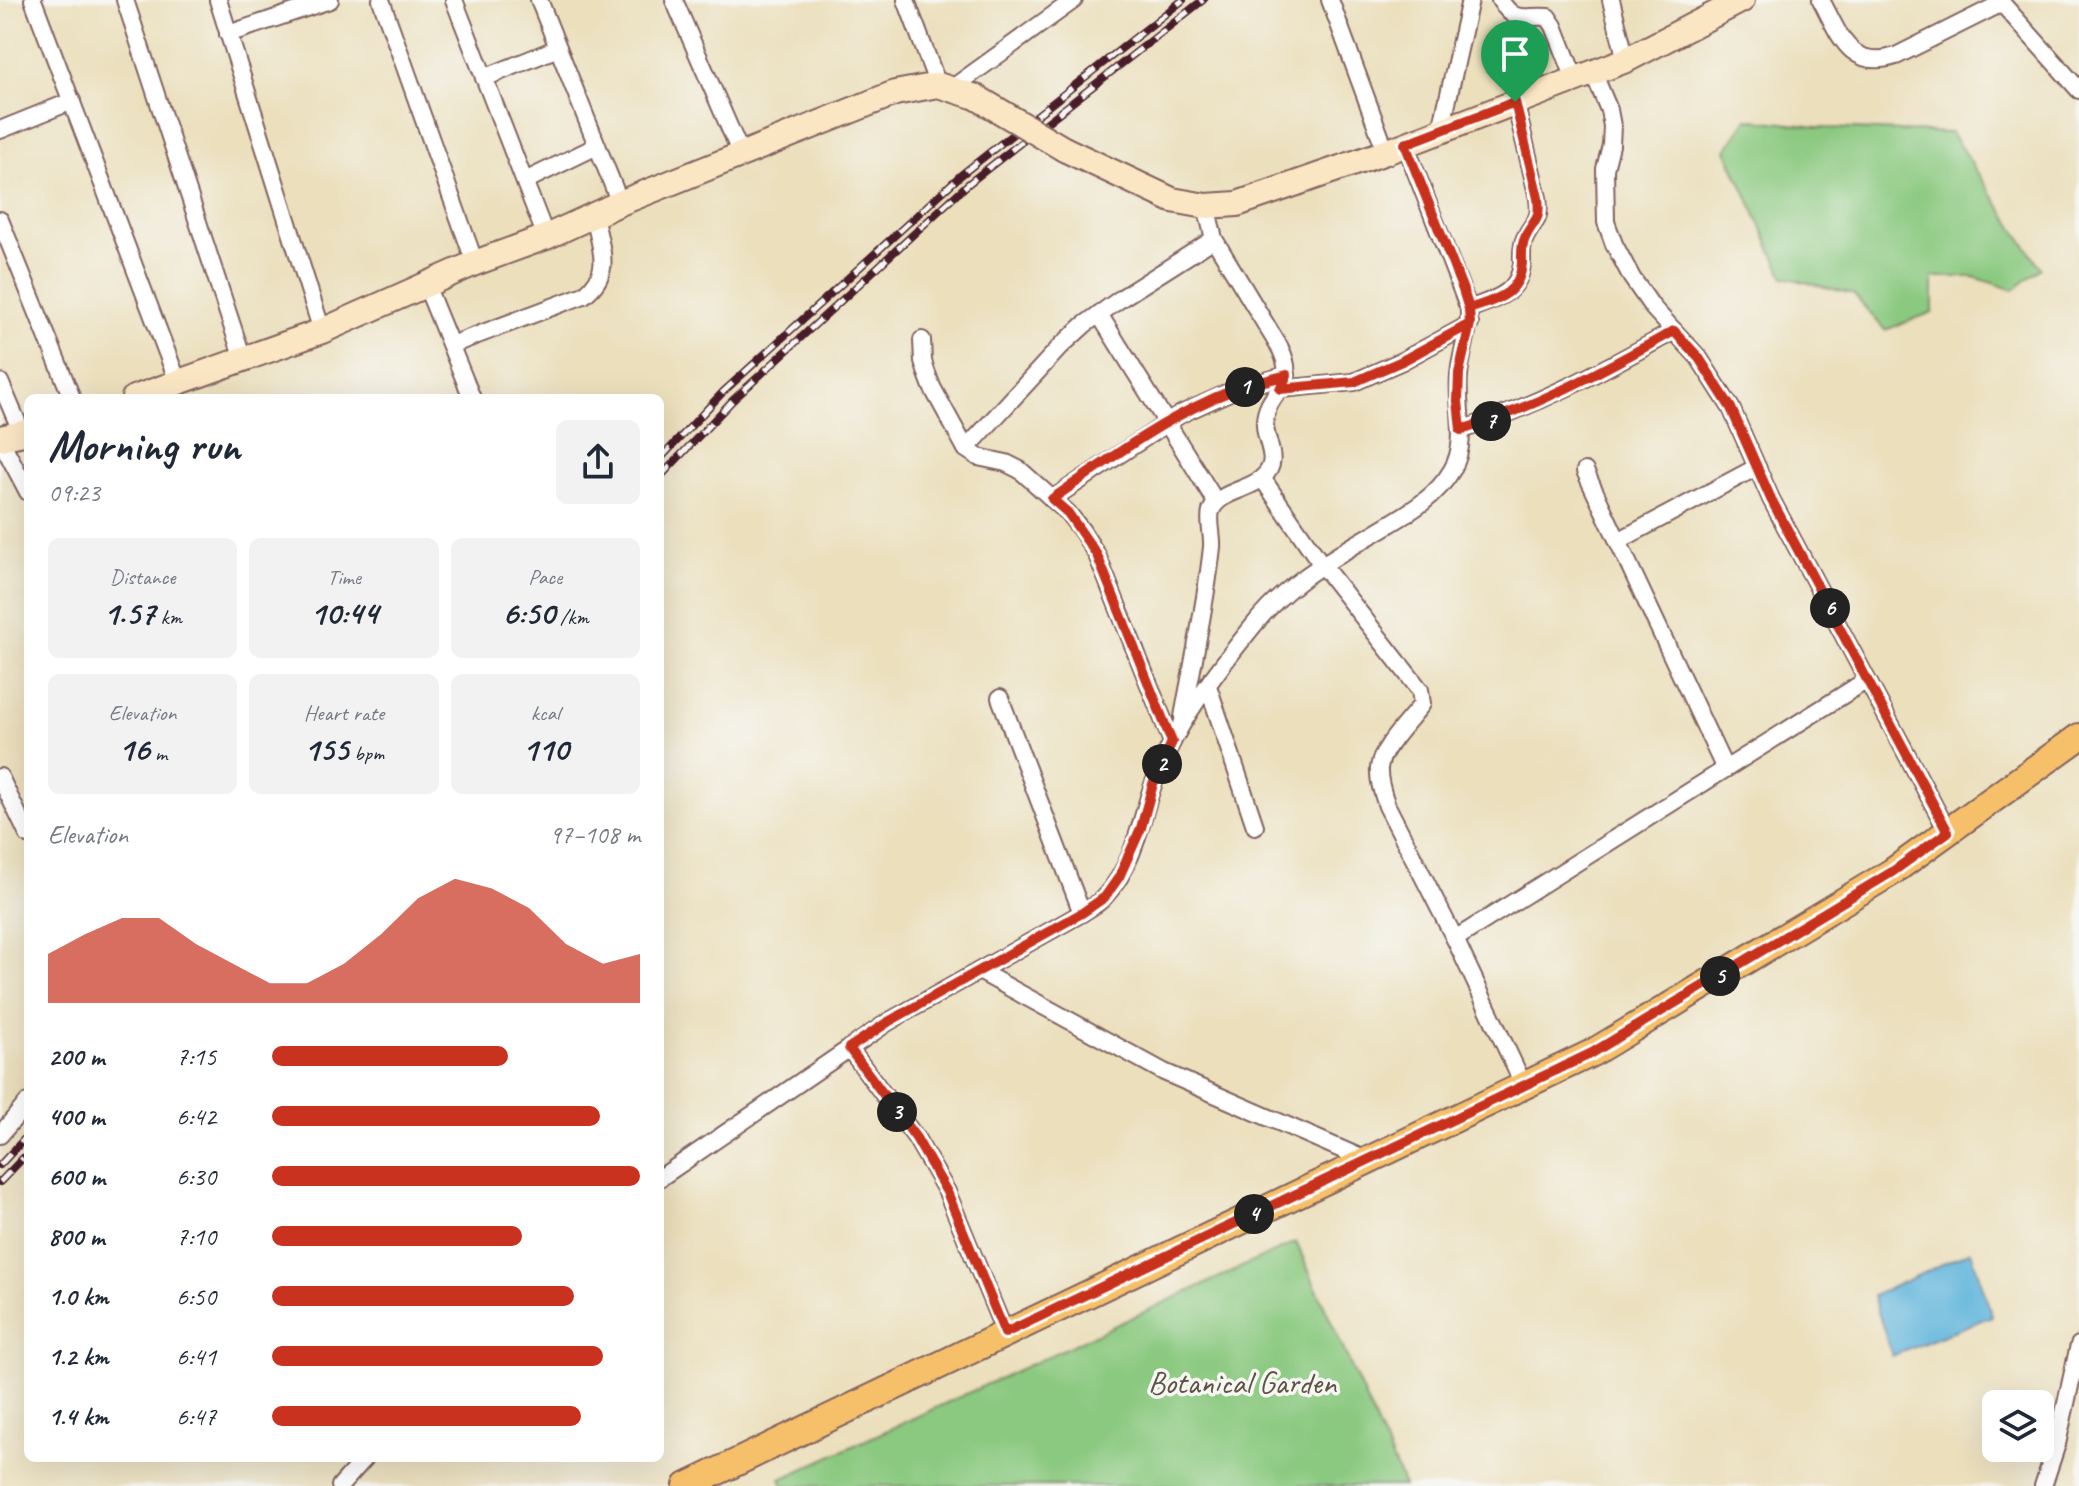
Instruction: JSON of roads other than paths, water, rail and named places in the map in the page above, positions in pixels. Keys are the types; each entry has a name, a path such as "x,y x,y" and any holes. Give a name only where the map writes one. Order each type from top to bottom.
{"main road":[{"path":"146,394 322,331 475,263 546,237 620,203 895,93 945,87 976,97 1064,149 1172,200 1206,206 1237,204 1626,60 1703,10 1742,0"},
{"path":"687,1486 1605,1045 1892,872 2079,737"}],"street":[{"path":"33,0 178,382"},
{"path":"125,0 243,359"},
{"path":"218,0 322,331"},
{"path":"228,34 330,0"},
{"path":"381,0 475,263"},
{"path":"454,0 546,237"},
{"path":"539,0 620,203"},
{"path":"674,0 741,154"},
{"path":"906,0 945,87 1074,0"},
{"path":"664,1175 888,1022 1105,897 1119,877 1135,841 1153,784 1172,742 1208,686 1273,601 1322,565 1421,505 1454,468 1460,451 1459,373 1469,316 1463,290 1395,148 1330,0"},
{"path":"1441,130 1470,0"},
{"path":"1500,0 1515,17 1548,17 1609,110 1612,126 1605,169 1606,222 1614,244 1653,308 1699,358 1731,408 1771,499 1948,832"},
{"path":"1611,0 1626,60"},
{"path":"1821,0 1846,46 1859,57 1872,60 1896,56 2000,1 2077,83"},
{"path":"484,78 558,48"},
{"path":"0,130 72,101"},
{"path":"1052,499 1167,422 1234,390 1284,382 1354,382 1402,361 1513,289 1519,279 1525,238 1539,213 1515,102"},
{"path":"525,181 597,146"},
{"path":"1182,725 1213,544 1210,514 1216,502 1262,478 1270,467 1273,458 1265,417 1284,382 1286,361 1214,239 1206,206"},
{"path":"451,345 584,295 596,285 603,272 594,215"},
{"path":"0,220 70,394"},
{"path":"966,449 1061,346 1099,314 1214,239"},
{"path":"426,285 470,394"},
{"path":"1099,314 1216,502"},
{"path":"1461,430 1542,401 1674,331"},
{"path":"922,340 923,361 929,379 966,449 978,457 1006,463 1020,470 1075,522 1097,555 1172,742"},
{"path":"0,382 24,477"},
{"path":"1618,541 1757,467"},
{"path":"1585,471 1725,769"},
{"path":"1262,478 1322,565 1420,690 1422,704 1386,750 1379,766 1380,783 1387,806 1455,939 1524,1086"},
{"path":"1455,939 1867,680"},
{"path":"1208,686 1255,826"},
{"path":"1000,698 1082,913"},
{"path":"0,777 24,827"},
{"path":"979,971 1164,1072 1366,1160"},
{"path":"849,1048 916,1138 947,1192 1005,1333"},
{"path":"0,1135 24,1107"},
{"path":"2043,1486 2057,1444 2079,1345"},
{"path":"340,1486 361,1462"}],"water":[{"path":"1971,1251 1992,1316 1892,1356 1873,1296"}],"railway":[{"path":"664,455 723,392 961,175 1183,0"},
{"path":"664,473 732,401 968,184 1203,0"},
{"path":"0,1165 24,1139"},
{"path":"0,1182 23,1158"}],"park label":[{"name":"Botanical Garden","path":"1242,1382"}]}
